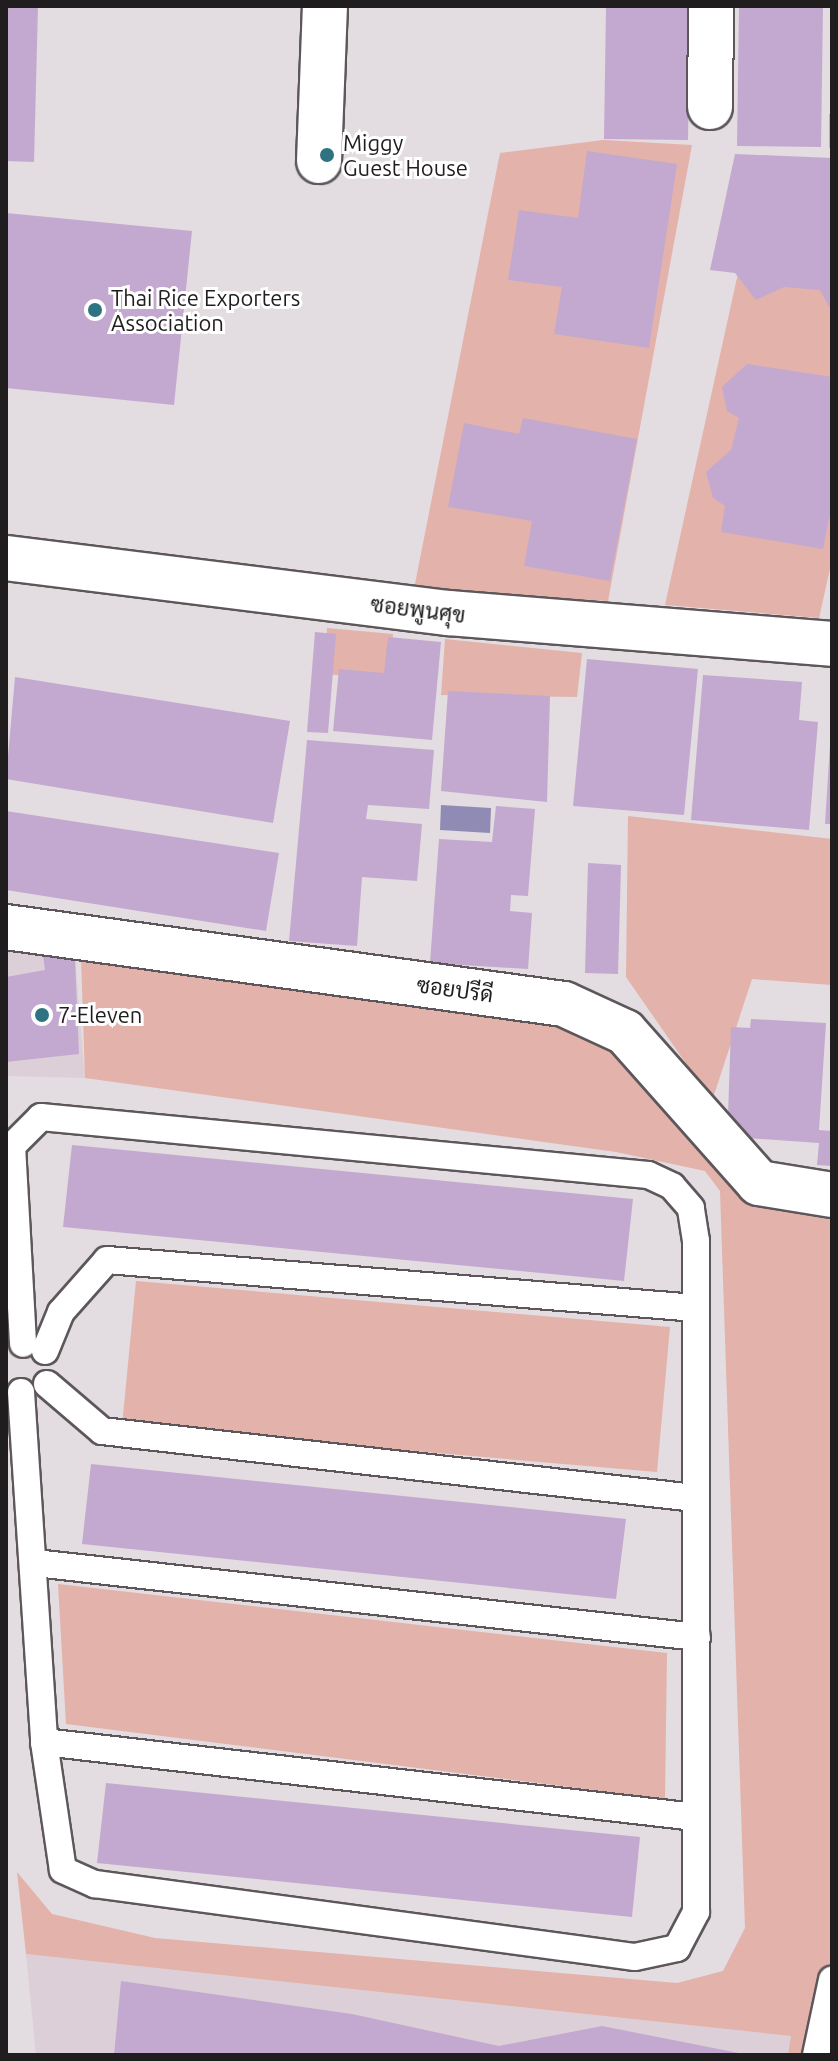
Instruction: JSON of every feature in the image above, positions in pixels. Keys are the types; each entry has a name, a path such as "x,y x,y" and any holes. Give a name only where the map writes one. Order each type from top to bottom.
{"street":[{"path":"319,161 325,6"},
{"path":"710,107 711,6"},
{"name":"ซอยพูนศุข","path":"6,558 449,613 832,644"},
{"name":"ซอยปรีดี","path":"6,927 564,1004 625,1032 759,1183 832,1195"}],"lane":[{"path":"25,1351 12,1146 41,1117 648,1175 672,1186 691,1208 696,1308 695,1817 690,1925 668,1955 635,1957 77,1879 55,1852 44,1742 35,1563 13,1385 47,1384 102,1431 695,1498"},
{"path":"25,1351 107,1260 696,1308"},
{"path":"25,1351 53,1364 47,1384"},
{"path":"35,1563 697,1637"},
{"path":"44,1742 695,1817"},
{"path":"816,2055 832,1980"}],"shaded area":[{"path":"603,140 692,145 608,601 414,589 500,153"},
{"path":"742,255 832,266 832,560 819,618 665,605"},
{"path":"327,628 393,634 389,680 325,674"},
{"path":"445,639 582,653 577,697 441,695"},
{"path":"441,805 491,808 490,833 440,830"},
{"path":"628,816 832,839 832,985 752,979 712,1101 626,977"},
{"name":"7-Eleven","path":"6,947 75,958 85,1078 6,1076"},
{"path":"81,957 564,1021 629,1050 746,1203 832,1220 832,2055 788,2055 791,2036 26,1954 17,1872 52,1914 155,1938 677,1983 723,1971 745,1928 720,1191 705,1171 616,1152 85,1078"},
{"path":"136,1281 670,1327 657,1472 122,1426"},
{"path":"58,1584 667,1653 665,1799 66,1724"},
{"path":"26,1954 791,2036 832,2055 36,2055"}],"building":[{"path":"6,6 38,6 34,162 6,161"},
{"path":"606,6 690,6 688,140 604,139"},
{"path":"739,6 823,6 821,147 737,146"},
{"path":"829,114 832,114 832,148 829,148"},
{"path":"587,151 677,164 649,348 554,334 562,287 508,280 519,210 578,218"},
{"path":"735,154 832,158 832,312 820,290 784,287 756,300 735,273 710,270"},
{"name":"Thai Rice Exporters Association","path":"6,213 192,231 174,405 6,388"},
{"path":"747,364 832,377 832,504 823,549 721,532 725,506 713,498 706,472 731,450 739,418 727,411 722,387"},
{"path":"523,418 637,439 610,581 524,566 532,521 448,507 464,423 519,434"},
{"path":"315,632 336,634 328,733 307,732"},
{"path":"388,637 441,642 432,740 333,731 339,669 384,673"},
{"path":"587,659 698,669 684,815 573,806"},
{"path":"703,675 802,682 799,720 818,722 809,830 691,820"},
{"path":"15,677 290,721 273,823 6,779"},
{"path":"448,691 550,696 547,802 441,791"},
{"path":"832,713 832,824 825,824"},
{"path":"307,740 434,750 429,809 368,805 366,819 422,824 417,881 362,877 357,946 289,941"},
{"path":"496,806 535,809 528,896 511,895 510,911 532,913 528,969 430,963 439,839 492,842"},
{"path":"6,811 279,853 266,931 6,890"},
{"path":"588,863 621,865 618,974 585,973"},
{"name":"7-Eleven","path":"43,955 75,958 79,1054 6,1062 6,977 45,970"},
{"path":"751,1019 826,1023 819,1130 832,1131 832,1166 817,1165 819,1143 746,1138 728,1116 731,1027 750,1028"},
{"path":"72,1145 633,1199 624,1281 63,1227"},
{"path":"91,1464 626,1519 616,1599 82,1544"},
{"path":"106,1783 640,1837 632,1917 97,1863"},
{"path":"121,1981 352,2014 499,2046 602,2026 749,2055 114,2055"}],"place":[{"name":"Miggy Guest House","path":"327,155"},
{"name":"Thai Rice Exporters Association","path":"95,310"},
{"name":"7-Eleven","path":"42,1015"}]}
